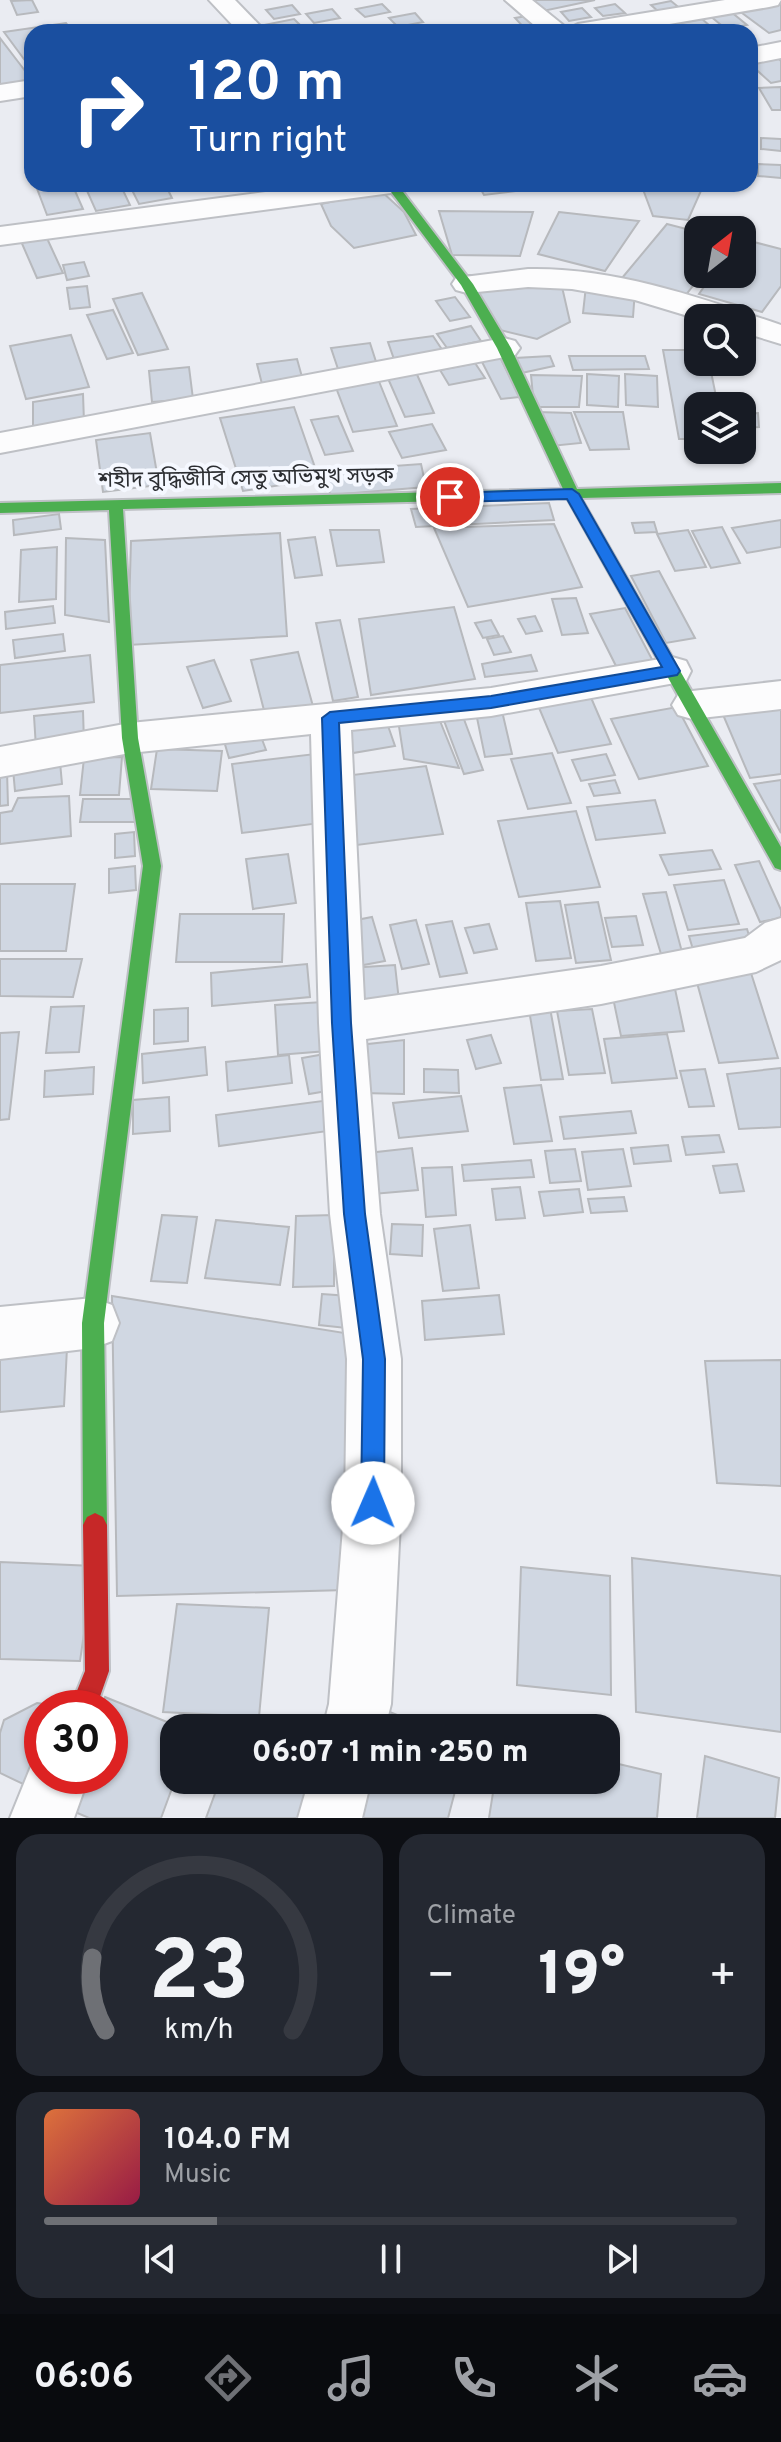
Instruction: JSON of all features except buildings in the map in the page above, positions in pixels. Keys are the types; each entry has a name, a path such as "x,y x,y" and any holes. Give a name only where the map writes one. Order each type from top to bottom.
{"street":[{"path":"221,0 245,24"},
{"path":"517,0 547,24"},
{"path":"626,24 769,0"},
{"path":"758,54 781,50"},
{"path":"0,93 24,89"},
{"path":"0,236 331,192"},
{"path":"397,192 467,284 504,348 572,494 780,858"},
{"path":"467,284 545,277 641,290 684,304"},
{"path":"756,327 781,335"},
{"path":"0,443 330,384 504,348"},
{"name":"শহীদ বুদ্ধিজীবি সেতু অভিমুখ সড়ক","path":"0,508 781,488"},
{"path":"90,1690 97,1671 93,1323 152,866 130,738 116,506"},
{"path":"0,762 130,738 491,702 672,671"},
{"path":"692,705 781,695"},
{"path":"330,718 342,1023 355,1214 374,1359 373,1503 358,1714"},
{"path":"342,1023 601,985 725,961 756,954 781,936"},
{"path":"0,1333 93,1323"},
{"path":"42,1818 51,1794"},
{"path":"330,1818 336,1794"}],"traffic: fast":[{"path":"397,192 467,284 504,348 572,494 781,863"},
{"path":"0,508 781,488"},
{"path":"95,1525 93,1323 152,866 130,738 116,506"}],"traffic: jam":[{"path":"90,1690 97,1671 95,1525"}],"route":[{"path":"373,1503 374,1359 355,1214 342,1023 330,718 491,702 672,671 572,494 450,497"}]}
